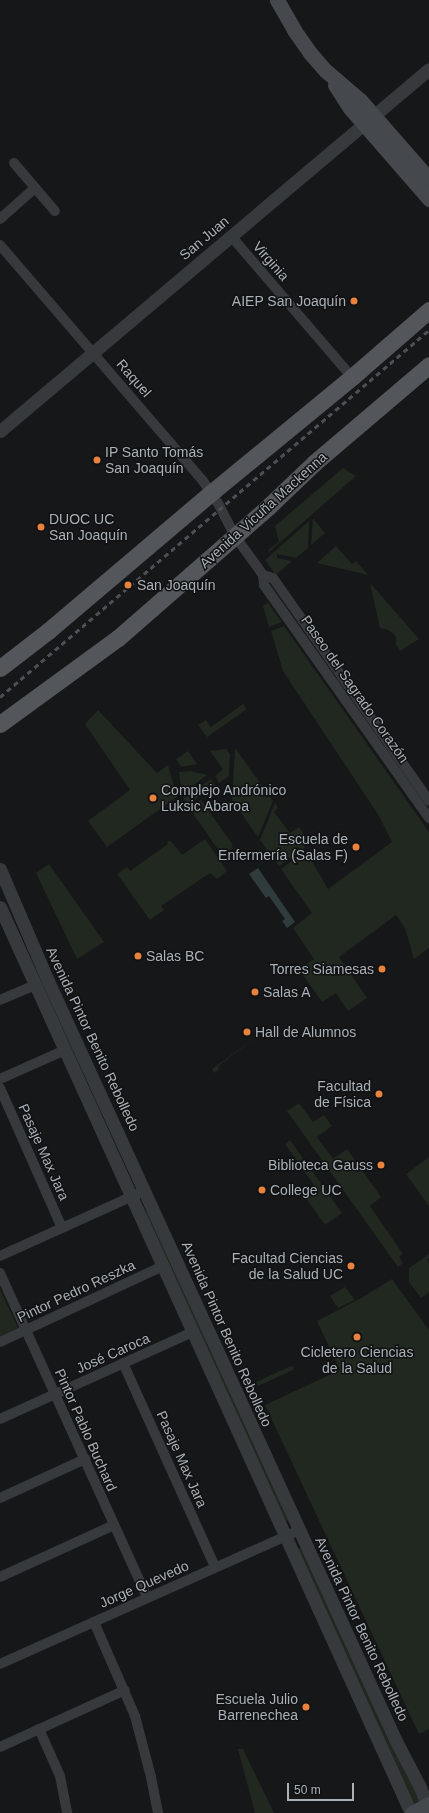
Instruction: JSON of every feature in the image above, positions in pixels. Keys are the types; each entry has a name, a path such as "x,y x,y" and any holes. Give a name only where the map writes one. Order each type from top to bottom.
{"main road":[{"path":"277,0 294,30 326,71 360,100 369,120 429,199"},
{"path":"369,120 429,179"},
{"path":"0,668 48,631 212,492 352,377 429,310"},
{"name":"Avenida Vicuña Mackenna","path":"0,724 39,694 108,646 235,536 314,463 429,365"},
{"path":"411,1813 428,1807"}],"street":[{"name":"San Juan","path":"0,431 429,69"},
{"path":"14,163 55,210"},
{"path":"0,218 35,188"},
{"name":"Virginia","path":"231,236 352,377"},
{"name":"Raquel","path":"0,245 94,352 212,492 235,536"},
{"name":"Paseo del Sagrado Corazón","path":"235,536 263,575 264,585 429,818"},
{"name":"Paseo del Sagrado Corazón","path":"263,575 273,578 429,801"},
{"name":"Avenida Pintor Benito Rebolledo","path":"0,869 48,981 397,1744 420,1787 428,1807"},
{"name":"Avenida Pintor Benito Rebolledo","path":"0,907 411,1813"},
{"path":"0,1000 35,985"},
{"path":"0,1079 65,1050"},
{"name":"Pasaje Max Jara","path":"0,1088 62,1228"},
{"path":"0,1256 144,1190"},
{"name":"Pintor Pedro Reszka","path":"0,1342 163,1266"},
{"name":"Pintor Pablo Buchard","path":"0,1273 147,1598"},
{"name":"José Caroca","path":"0,1419 193,1332"},
{"name":"Pasaje Max Jara","path":"123,1363 215,1567"},
{"path":"0,1498 85,1460"},
{"path":"0,1577 114,1525"},
{"name":"Jorge Quevedo","path":"0,1664 299,1530"},
{"path":"94,1622 125,1690 135,1716 144,1745 158,1813"},
{"path":"0,1746 125,1690"},
{"path":"39,1729 60,1776 67,1813"}],"shaded area":[{"path":"343,468 356,476 269,552 268,550 279,542 275,526"},
{"path":"313,518 325,533 311,545"},
{"path":"309,521 308,548 296,558 277,554 277,558 292,561 276,575 265,560"},
{"path":"336,546 352,564 356,561 368,575 317,563"},
{"path":"370,583 419,639 400,651 396,645 396,638 393,633 386,629 380,628"},
{"path":"268,603 282,622 269,627 263,606"},
{"path":"284,626 429,832 429,948 414,959 405,928 396,915 339,957 367,998 348,1011 336,993 322,1002 299,969 314,959 293,928 312,913 281,869 306,851 328,889 392,842 379,816 283,671 271,631"},
{"path":"243,704 247,709 207,737 198,725 206,720 211,727"},
{"path":"98,710 157,773 168,765 177,797 107,847 88,821 130,790 85,724"},
{"path":"235,748 273,801 258,837 232,800"},
{"path":"226,749 230,754 229,776 219,783 215,776 223,769 210,751"},
{"path":"188,751 197,764 181,767 176,759"},
{"path":"191,771 207,775 182,794 179,772"},
{"path":"211,779 215,785 188,805 183,798"},
{"path":"201,800 233,845 231,846 233,848 222,855 189,808"},
{"path":"275,803 278,808 274,812 290,833 299,827 307,839 302,842 305,848 279,866 260,840"},
{"path":"205,839 227,871 217,879 210,873 161,906 164,910 150,920 117,874 127,867 130,871 168,844 167,842 170,840 182,855"},
{"path":"49,864 104,942 77,959 36,873"},
{"path":"258,868 295,922 287,928 282,921 285,919 269,896 266,898 249,874"},
{"path":"276,1023 218,1066 219,1069 214,1073 212,1069"},
{"path":"299,1103 313,1122 324,1115 332,1126 317,1137 333,1159 347,1149 381,1197 370,1206 403,1254 399,1257 403,1263 398,1267 287,1111"},
{"path":"290,1140 342,1213 325,1225 303,1194 314,1185 285,1144"},
{"path":"429,1157 429,1206 406,1174"},
{"path":"147,1210 288,1520 284,1522 144,1213"},
{"path":"429,1254 429,1258 427,1259 429,1263 429,1292 421,1298 409,1282 409,1268"},
{"path":"392,1279 429,1330 429,1729 419,1734 265,1405 340,1370 317,1321 363,1297"},
{"path":"345,1287 355,1300 338,1308 330,1296"},
{"path":"0,1289 18,1328 0,1336"},
{"path":"291,1366 294,1367 293,1370 258,1386 256,1382"},
{"path":"302,1547 422,1803 415,1808 296,1550"},
{"path":"238,1749 243,1749 274,1813 255,1813"}],"railway":[{"path":"0,697 429,330"}],"place":[{"name":"AIEP San Joaquín","path":"354,301"},
{"name":"IP Santo Tomás San Joaquín","path":"97,460"},
{"name":"DUOC UC San Joaquín","path":"41,527"},
{"name":"San Joaquín","path":"128,585"},
{"name":"Complejo Andrónico Luksic Abaroa","path":"153,798"},
{"name":"Escuela de Enfermería (Salas F)","path":"356,847"},
{"name":"Salas BC","path":"138,956"},
{"name":"Torres Siamesas","path":"382,969"},
{"name":"Salas A","path":"255,992"},
{"name":"Hall de Alumnos","path":"247,1032"},
{"name":"Facultad de Física","path":"379,1094"},
{"name":"Biblioteca Gauss","path":"381,1165"},
{"name":"College UC","path":"262,1190"},
{"name":"Facultad Ciencias de la Salud UC","path":"351,1266"},
{"name":"Cicletero Ciencias de la Salud","path":"357,1337"},
{"name":"Escuela Julio Barrenechea","path":"306,1707"}]}
